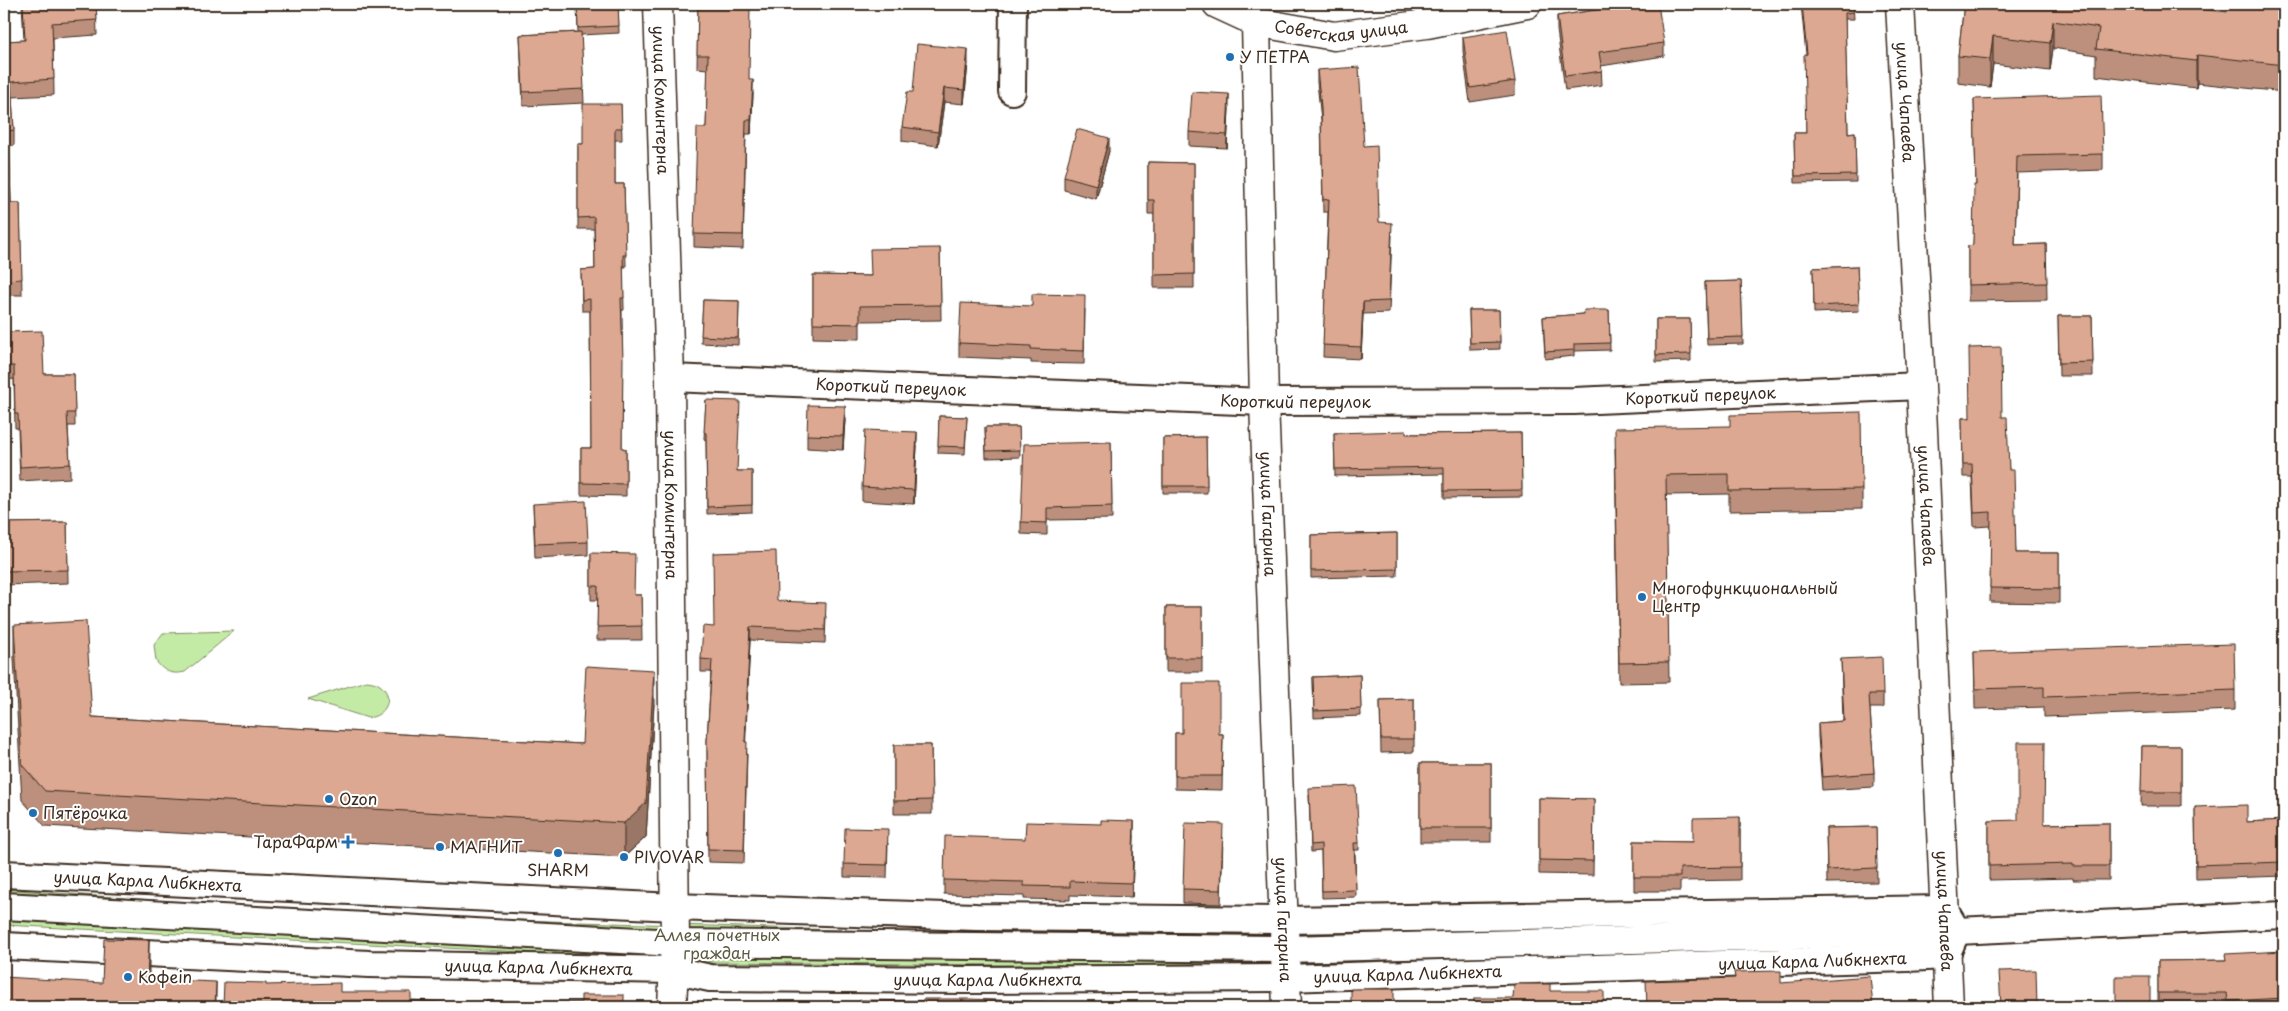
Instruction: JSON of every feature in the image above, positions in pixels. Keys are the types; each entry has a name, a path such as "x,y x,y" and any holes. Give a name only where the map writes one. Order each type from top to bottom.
{"street":[{"name":"улица Коминтерна","path":"658,4 670,378 674,907 672,1007"},
{"path":"1012,91 1013,4"},
{"name":"Советская улица","path":"1216,4 1256,22 1334,36 1427,24 1527,4"},
{"name":"улица Чапаева","path":"1900,4 1948,932 1949,1007"},
{"name":"улица Гагарина","path":"1256,22 1264,402 1287,1007"},
{"name":"Короткий переулок","path":"670,378 1264,402 1574,401 1921,386"},
{"name":"улица Карла Либкнехта","path":"4,874 674,907 976,917 1285,920 1948,932"},
{"name":"улица Карла Либкнехта","path":"4,906 674,943 1285,949 1948,932"},
{"name":"улица Карла Либкнехта","path":"4,946 369,964 673,970 710,978 1286,978 1948,932 2284,915"}],"green space":[{"path":"234,631 185,672 169,672 156,661 154,645 163,633"},
{"path":"366,681 382,687 388,698 387,705 383,711 368,718 308,699"},
{"name":"Аллея почетных граждан","path":"4,889 352,915 1002,935 1266,931 1268,964 1000,965 714,962 4,925"}],"building":[{"path":"23,4 96,4 97,20 52,23 54,79 11,82 14,130 9,131 11,203 20,203 22,279 4,280 4,41 25,40"},
{"path":"577,4 618,4 619,26 578,28"},
{"path":"698,4 750,4 749,80 753,80 751,120 746,120 743,235 694,234 697,128 706,128 708,55 697,55"},
{"path":"1614,4 1658,4 1664,43 1599,52 1602,71 1565,76 1557,16 1614,7"},
{"path":"1802,4 1853,4 1854,12 1845,13 1848,133 1855,132 1856,175 1795,176 1794,133 1806,133 1804,55 1807,54"},
{"path":"1964,4 2160,4 2227,12 2228,4 2284,4 2284,65 2197,55 2196,61 2096,49 2099,28 2053,21 2050,43 1993,36 1990,59 1958,56"},
{"path":"1507,30 1515,81 1470,88 1463,37"},
{"path":"581,32 584,89 523,92 520,35"},
{"path":"917,44 968,49 964,90 944,88 938,132 902,127 907,92 913,92"},
{"path":"1359,67 1364,146 1377,145 1379,222 1392,223 1389,301 1363,302 1361,347 1323,345 1329,199 1323,200 1321,107 1317,70"},
{"path":"1192,92 1229,94 1227,135 1189,132"},
{"path":"2101,95 2103,154 2017,156 2015,245 2046,244 2047,283 1968,285 1968,246 1973,245 1974,185 1976,185 1974,99"},
{"path":"583,104 621,104 622,128 615,128 615,184 624,184 626,255 623,255 624,298 621,298 623,359 622,448 626,449 626,484 581,483 581,448 591,448 590,299 582,300 581,270 595,269 594,217 578,218 578,144 583,144"},
{"path":"1077,129 1109,138 1096,185 1064,176"},
{"path":"1148,162 1194,163 1194,274 1154,275 1154,200 1148,200"},
{"path":"940,248 941,305 860,306 860,324 813,323 813,275 871,276 870,249"},
{"path":"1857,266 1859,304 1814,306 1813,268"},
{"path":"1741,281 1743,337 1707,338 1705,282"},
{"path":"1032,294 1085,295 1084,351 1031,349 1031,346 959,343 961,303 1032,306"},
{"path":"703,300 739,301 738,338 701,336"},
{"path":"1469,310 1499,310 1500,342 1470,343"},
{"path":"1584,310 1609,310 1610,343 1574,344 1574,350 1545,352 1543,317 1584,314"},
{"path":"2058,316 2092,316 2093,362 2059,363"},
{"path":"1656,319 1690,319 1691,354 1656,355"},
{"path":"42,331 44,374 74,374 75,413 67,413 70,464 20,467 18,414 15,414 14,366 4,366 4,332"},
{"path":"2001,347 2002,417 2007,417 2009,470 2014,470 2016,553 2059,553 2059,589 1990,588 1991,512 1974,513 1972,464 1963,464 1962,418 1970,418 1969,348"},
{"path":"706,400 740,401 737,471 752,471 752,505 707,507 706,433 704,432"},
{"path":"808,405 845,406 843,436 807,435"},
{"name":"Многофункциональный Центр","path":"1861,412 1862,489 1729,491 1729,474 1666,475 1669,662 1619,663 1615,428 1730,426 1730,415"},
{"path":"939,416 967,417 965,447 938,446"},
{"path":"985,427 1019,427 1020,450 986,451"},
{"path":"865,430 917,432 914,490 862,487"},
{"path":"1406,431 1406,434 1521,433 1522,490 1444,491 1444,467 1335,469 1334,433"},
{"path":"1206,437 1207,486 1163,486 1163,438"},
{"path":"1111,442 1112,506 1047,508 1047,523 1021,522 1024,444"},
{"path":"586,501 588,542 535,544 533,504"},
{"path":"67,522 68,570 4,571 4,523"},
{"path":"1397,533 1397,569 1311,571 1311,535"},
{"path":"776,551 777,601 826,603 825,630 750,627 745,742 747,742 744,850 708,849 707,741 712,660 701,659 703,626 714,627 713,553"},
{"path":"591,553 635,554 634,595 641,595 642,626 597,627 598,586 591,586"},
{"path":"1166,607 1202,607 1202,658 1166,658"},
{"path":"86,621 92,717 582,744 586,666 654,670 646,803 624,823 45,791 22,765 14,625"},
{"path":"2234,644 2235,690 2044,697 2044,687 1975,689 1974,652"},
{"path":"1882,657 1883,694 1869,694 1874,773 1822,777 1818,723 1844,721 1841,659"},
{"path":"1360,675 1361,709 1314,711 1313,677"},
{"path":"1182,683 1219,683 1219,734 1223,734 1222,776 1175,776 1175,733 1182,733"},
{"path":"1414,699 1414,739 1381,739 1380,700"},
{"path":"2018,742 2045,742 2044,824 2109,823 2109,866 2073,866 2073,864 1989,866 1989,821 2018,820"},
{"path":"894,745 931,745 932,800 894,801"},
{"path":"2142,746 2181,746 2181,792 2141,792"},
{"path":"1420,763 1491,763 1491,828 1420,828"},
{"path":"1356,786 1359,843 1354,843 1356,890 1322,891 1321,844 1311,845 1309,788"},
{"path":"1539,798 1594,799 1593,861 1539,860"},
{"path":"2247,805 2247,822 2284,820 2284,862 2196,865 2195,807"},
{"path":"1740,817 1740,867 1680,868 1680,877 1634,877 1634,841 1693,842 1693,818"},
{"path":"1101,820 1134,821 1132,883 1070,881 1070,887 1024,886 1024,882 944,880 945,836 1025,839 1026,822 1101,824"},
{"path":"1185,823 1223,824 1221,890 1183,889"},
{"path":"1876,827 1877,868 1827,870 1826,828"},
{"path":"845,828 888,829 887,865 844,864"},
{"path":"104,939 149,940 147,979 216,982 215,1007 4,1007 4,977 102,983"},
{"path":"2284,951 2284,998 2228,1001 2227,993 2158,993 2158,961 2226,960 2225,954"},
{"path":"2036,970 2037,1007 2001,1007 1999,971"},
{"path":"1781,971 1781,983 1870,976 1873,1007 1647,1007 1646,981 1735,978 1734,972"},
{"path":"2116,976 2150,976 2150,1007 2116,1007"},
{"path":"224,982 266,983 266,985 340,983 340,992 411,992 411,1000 486,1005 486,1001 519,1001 519,1004 581,1002 581,995 624,995 624,1007 223,1007"},
{"path":"1514,984 1550,984 1550,991 1604,991 1604,1007 1474,1007 1474,998 1513,998"},
{"path":"1351,989 1394,989 1394,1007 1351,1007"},
{"path":"923,999 1046,1002 1046,1006 1098,1005 1098,1007 793,1007 793,1004 860,1005 860,1000 923,1001"}],"place":[{"name":"У ПЕТРА","path":"1230,57"},
{"name":"Многофункциональный Центр","path":"1642,597"},
{"name":"Ozon","path":"329,799"},
{"name":"Пятёрочка","path":"33,813"},
{"name":"ТараФарм","path":"348,842"},
{"name":"МАГНИТ","path":"440,847"},
{"name":"SHARM","path":"558,853"},
{"name":"PIVOVAR","path":"624,857"},
{"name":"Кофеin","path":"128,977"}]}
